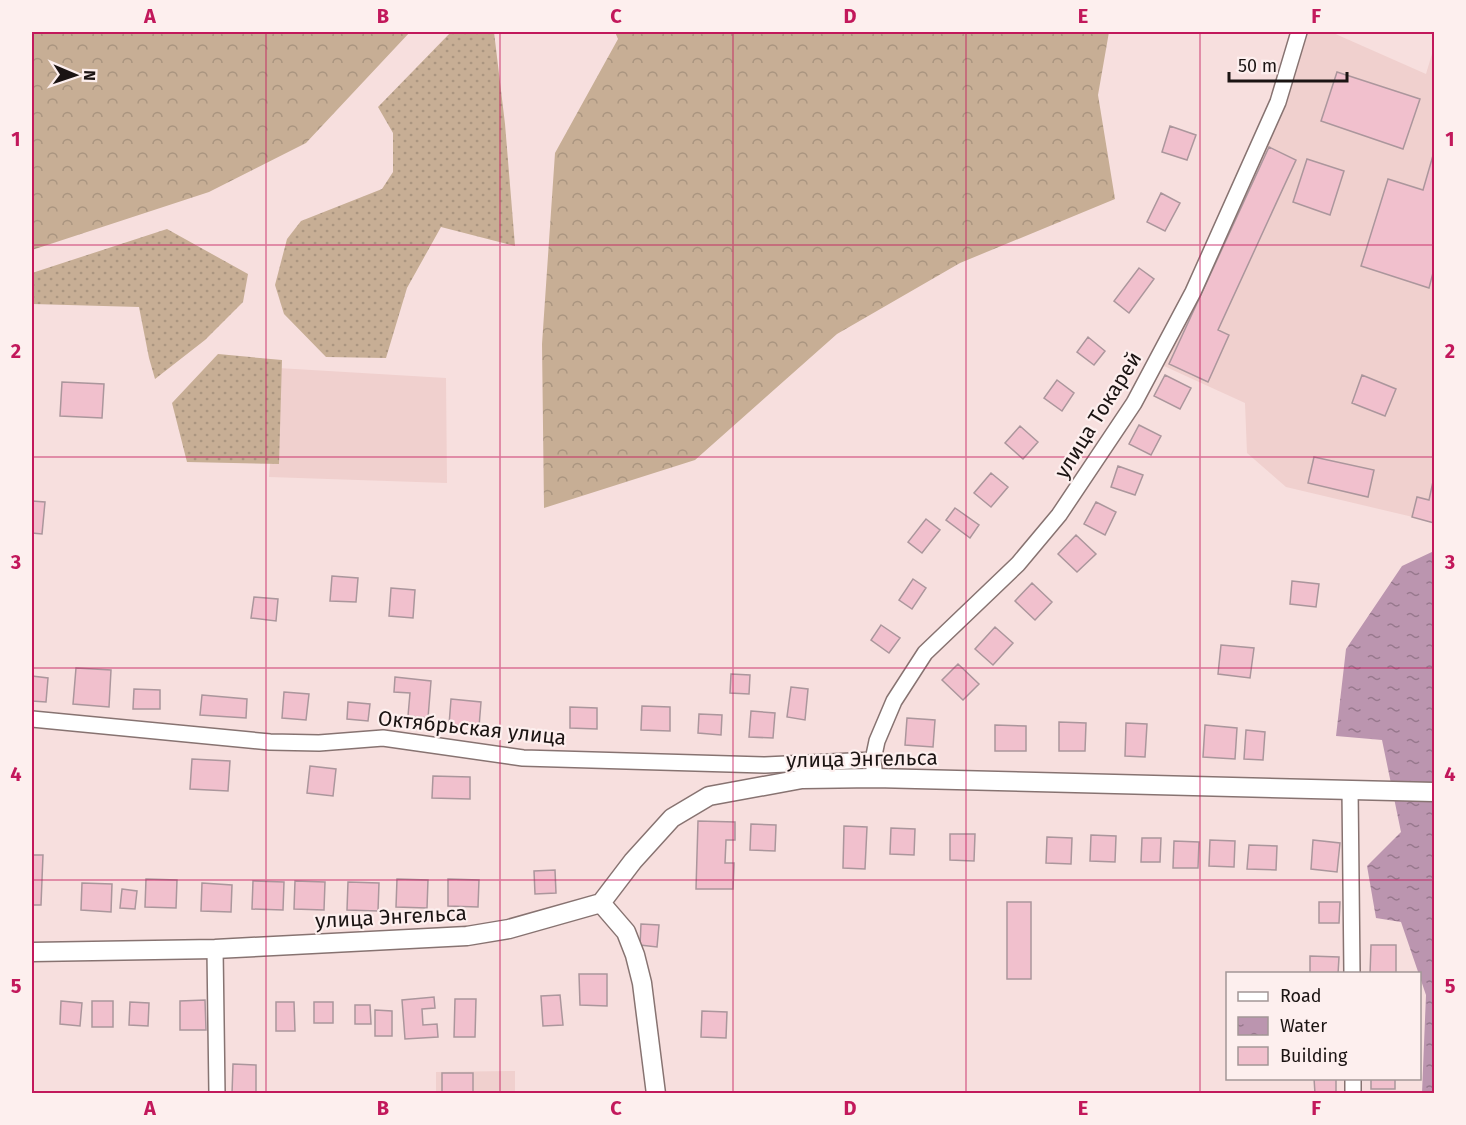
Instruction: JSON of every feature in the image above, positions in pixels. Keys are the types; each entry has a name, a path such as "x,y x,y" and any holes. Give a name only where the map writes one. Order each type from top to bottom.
{"street":[{"name":"улица Токарей","path":"875,778 873,760 877,741 894,700 925,653 1018,564 1052,523 1134,403 1193,292 1278,102 1299,32"},
{"name":"Октябрьская улица","path":"32,718 270,742 320,743 383,738 523,758 765,765 873,760"},
{"name":"улица Энгельса","path":"32,952 215,949 467,936 509,929 601,903 633,861 672,818 709,796 802,779 875,778 1434,792"},
{"path":"1350,789 1352,972"},
{"path":"601,903 627,932 635,956 642,983 656,1094"},
{"path":"215,949 217,1094"}],"shaded area":[{"path":"1309,32 1331,32 1426,74 1434,47 1434,522 1286,487 1247,453 1245,403 1164,366"},
{"path":"278,368 446,378 447,483 269,477"},
{"path":"515,1071 515,1093 436,1094 436,1072"}],"green space":[{"path":"32,32 410,32 306,143 209,192 32,250"},
{"path":"451,32 494,32 505,124 515,246 441,227 407,288 386,358 326,357 284,314 275,285 287,239 301,221 382,189 393,172 393,133 378,107"},
{"path":"615,32 1109,32 1098,95 1115,199 960,263 837,334 695,460 544,508 542,344 555,153 618,39"},
{"path":"167,229 248,274 243,302 205,340 155,379 139,307 32,304 32,273"},
{"path":"218,354 282,360 279,464 187,462 172,403"}],"water":[{"path":"1434,551 1434,1093 1422,1093 1426,995 1421,972 1418,972 1401,922 1376,918 1367,866 1401,832 1382,740 1336,736 1346,649 1402,566"}],"building":[{"path":"1337,72 1420,99 1403,149 1321,121"},
{"path":"1170,126 1196,135 1187,160 1162,152"},
{"path":"1269,147 1296,160 1218,330 1229,335 1208,382 1169,364"},
{"path":"1434,152 1434,269 1429,288 1361,266 1388,179 1423,190"},
{"path":"1307,159 1344,171 1330,215 1293,202"},
{"path":"1161,193 1180,203 1165,231 1147,222"},
{"path":"1139,268 1154,279 1129,313 1114,301"},
{"path":"1088,337 1105,351 1094,365 1077,352"},
{"path":"1165,375 1191,388 1180,409 1154,396"},
{"path":"1362,375 1396,389 1385,416 1352,403"},
{"path":"1057,380 1074,393 1062,411 1044,398"},
{"path":"62,382 104,384 102,418 60,416"},
{"path":"1139,425 1161,436 1151,455 1129,444"},
{"path":"1020,426 1038,442 1023,459 1005,443"},
{"path":"1314,457 1374,470 1368,497 1308,483"},
{"path":"1118,466 1143,475 1135,495 1111,487"},
{"path":"991,473 1008,487 991,507 974,493"},
{"path":"1434,477 1434,523 1412,517 1417,497 1429,500"},
{"path":"32,501 45,502 42,534 32,533"},
{"path":"1096,502 1116,512 1105,535 1084,524"},
{"path":"955,508 979,525 970,538 946,520"},
{"path":"926,519 940,530 922,553 908,542"},
{"path":"1076,535 1096,554 1077,572 1058,554"},
{"path":"332,576 358,578 356,602 330,601"},
{"path":"913,579 926,588 912,609 899,600"},
{"path":"1292,581 1319,584 1316,607 1290,604"},
{"path":"1032,583 1052,602 1035,620 1015,601"},
{"path":"391,588 415,590 413,618 389,616"},
{"path":"254,597 278,599 276,621 251,618"},
{"path":"881,625 900,638 889,653 871,640"},
{"path":"995,627 1013,643 993,665 975,649"},
{"path":"1221,645 1254,648 1250,678 1218,674"},
{"path":"958,664 979,684 963,700 942,680"},
{"path":"76,668 111,670 109,707 73,704"},
{"path":"731,674 750,675 749,694 730,693"},
{"path":"32,676 48,678 46,702 32,701"},
{"path":"395,677 431,681 428,718 408,716 410,693 394,692"},
{"path":"791,687 808,689 805,720 787,717"},
{"path":"134,689 160,690 160,709 133,709"},
{"path":"284,692 309,694 306,720 282,718"},
{"path":"202,695 247,699 246,718 200,715"},
{"path":"451,699 481,702 479,727 449,725"},
{"path":"348,702 370,704 368,721 347,719"},
{"path":"642,706 670,707 670,731 641,730"},
{"path":"570,707 597,708 597,729 570,728"},
{"path":"751,711 775,713 773,738 749,737"},
{"path":"699,714 722,715 721,735 698,733"},
{"path":"907,718 935,720 933,747 905,745"},
{"path":"1059,722 1086,723 1085,751 1059,751"},
{"path":"1126,723 1147,724 1145,757 1125,756"},
{"path":"995,725 1026,726 1026,751 995,751"},
{"path":"1205,725 1237,728 1235,759 1203,757"},
{"path":"1246,730 1265,732 1263,760 1244,759"},
{"path":"192,759 230,761 228,791 190,789"},
{"path":"310,766 336,769 333,796 307,793"},
{"path":"433,776 470,777 470,799 432,798"},
{"path":"698,821 735,822 735,840 726,840 725,863 734,863 733,889 696,889"},
{"path":"751,824 776,825 775,851 750,850"},
{"path":"844,826 867,827 865,869 843,868"},
{"path":"891,828 915,829 914,855 890,854"},
{"path":"950,834 975,834 974,861 950,860"},
{"path":"1091,835 1116,836 1115,862 1090,861"},
{"path":"1047,837 1072,838 1071,864 1046,863"},
{"path":"1142,838 1161,838 1160,862 1141,862"},
{"path":"1210,840 1235,841 1234,867 1209,866"},
{"path":"1313,840 1340,843 1337,872 1311,869"},
{"path":"1174,841 1199,842 1198,868 1173,868"},
{"path":"1249,845 1277,846 1276,870 1247,869"},
{"path":"32,855 43,855 41,905 32,905"},
{"path":"555,870 556,893 535,894 534,871"},
{"path":"146,879 177,880 176,908 145,907"},
{"path":"397,879 428,880 427,908 396,907"},
{"path":"448,879 479,880 478,907 448,906"},
{"path":"253,881 284,882 283,910 252,909"},
{"path":"295,881 325,882 324,910 294,909"},
{"path":"348,882 379,883 378,911 347,910"},
{"path":"82,883 112,884 111,912 81,910"},
{"path":"202,883 232,885 231,912 201,911"},
{"path":"122,889 137,891 135,909 120,908"},
{"path":"1007,902 1031,902 1031,979 1007,979"},
{"path":"1319,902 1340,902 1339,923 1319,923"},
{"path":"641,924 659,925 657,947 640,945"},
{"path":"1371,945 1396,945 1396,972 1370,972"},
{"path":"1310,956 1339,957 1338,972 1310,972"},
{"path":"579,974 607,974 607,1006 580,1005"},
{"path":"560,995 563,1025 543,1026 541,996"},
{"path":"434,997 435,1008 422,1009 423,1025 437,1024 438,1037 405,1039 402,1000"},
{"path":"455,999 476,999 475,1037 454,1037"},
{"path":"205,1000 206,1030 180,1030 180,1001"},
{"path":"61,1001 82,1003 80,1026 60,1024"},
{"path":"92,1001 113,1001 113,1027 92,1027"},
{"path":"130,1002 149,1003 148,1026 129,1025"},
{"path":"276,1002 294,1002 295,1031 276,1031"},
{"path":"314,1002 333,1002 333,1023 314,1023"},
{"path":"355,1005 370,1005 371,1024 355,1024"},
{"path":"375,1010 392,1011 392,1036 375,1036"},
{"path":"702,1011 727,1012 726,1038 701,1037"},
{"path":"233,1064 256,1065 256,1094 232,1094"},
{"path":"442,1073 473,1073 473,1094 442,1094"},
{"path":"1314,1080 1336,1080 1336,1094 1315,1094"},
{"path":"1371,1080 1395,1080 1395,1089 1371,1089"}]}
